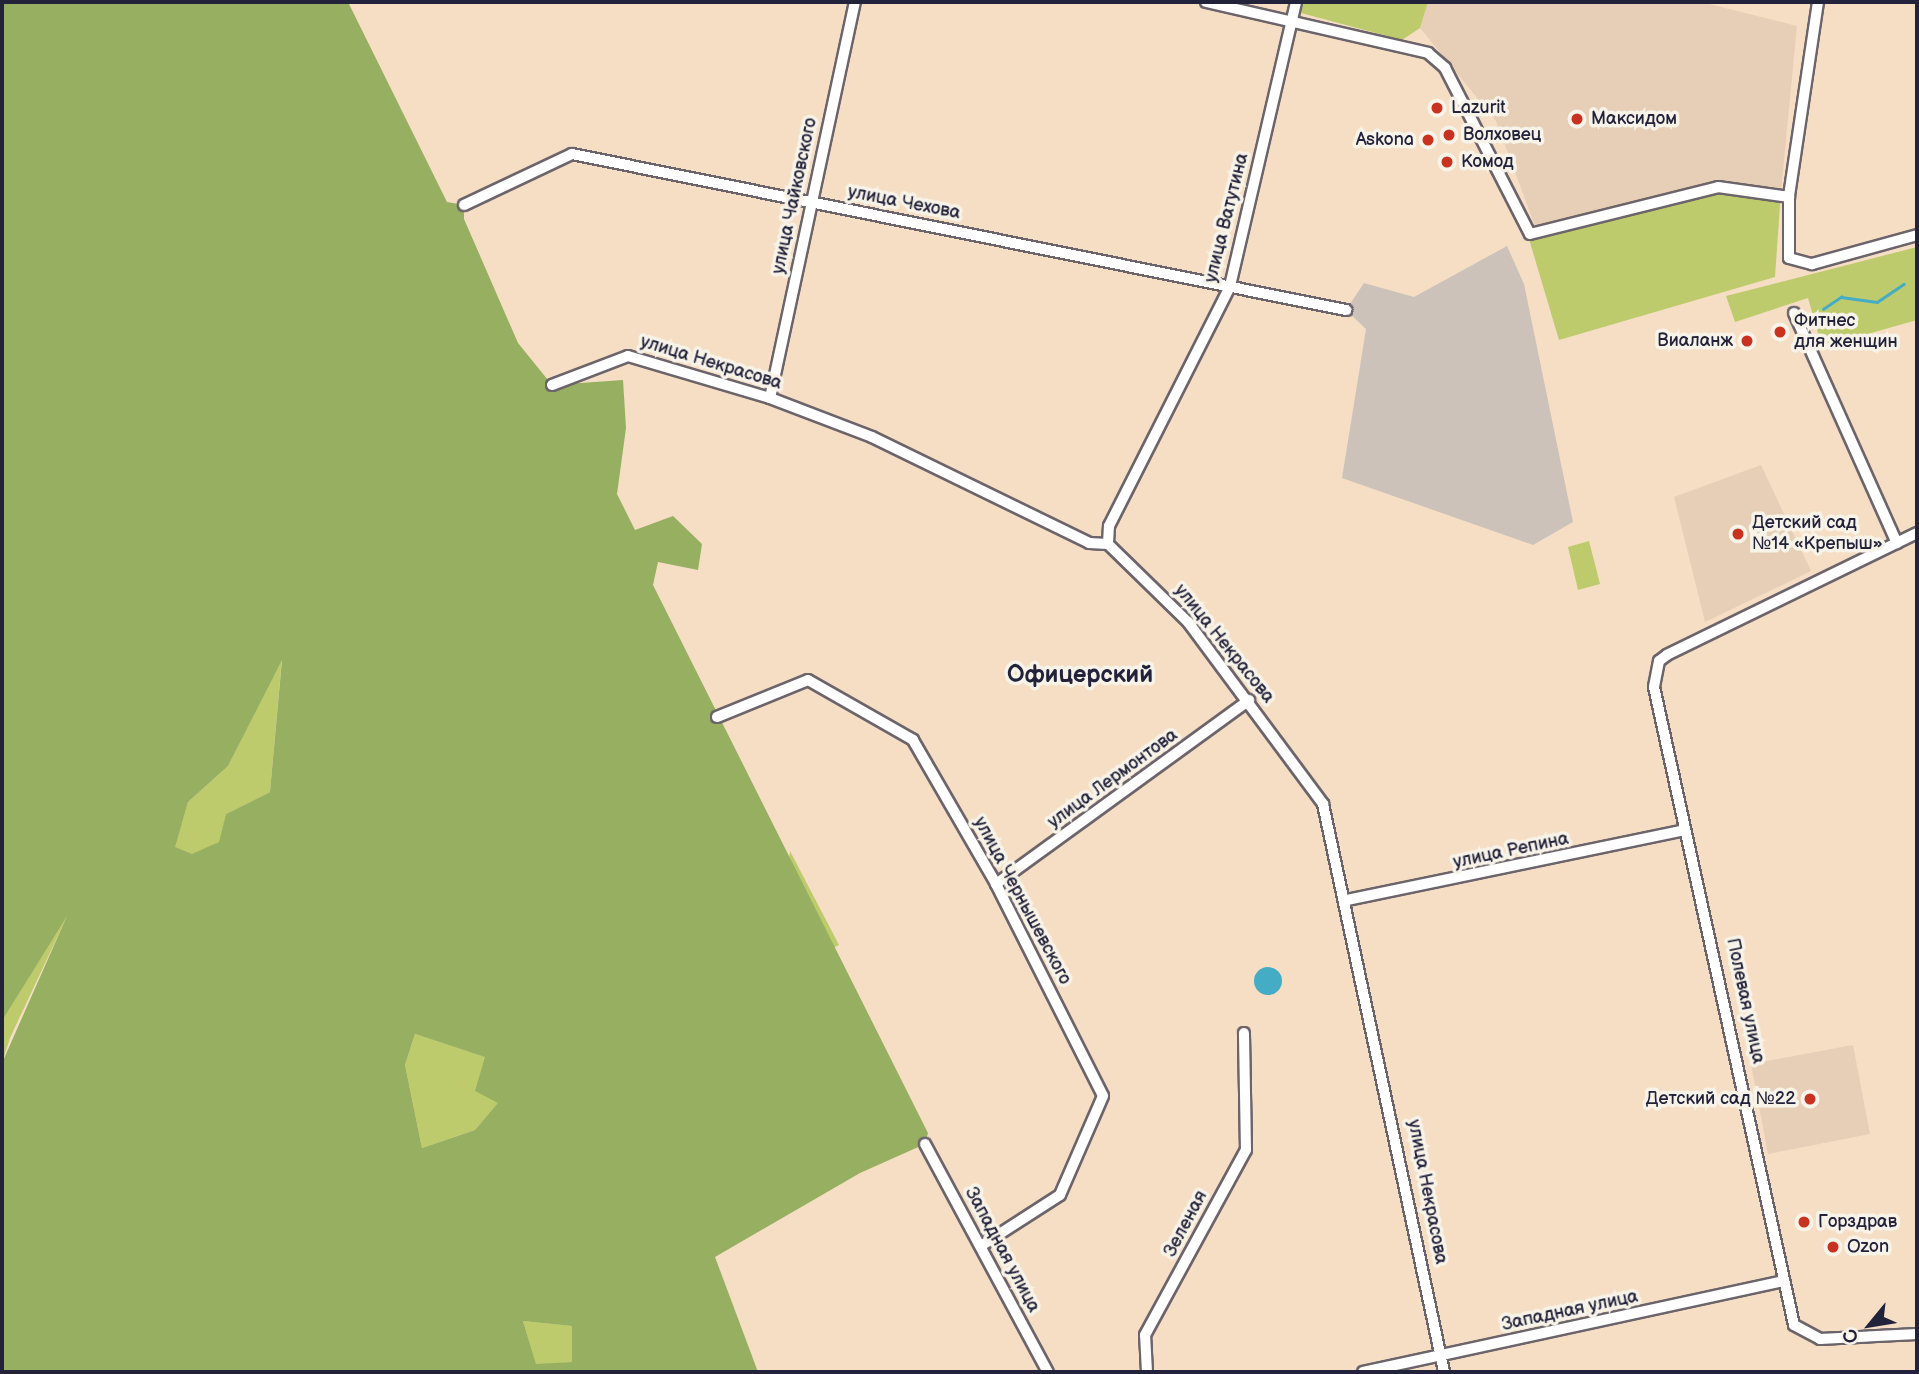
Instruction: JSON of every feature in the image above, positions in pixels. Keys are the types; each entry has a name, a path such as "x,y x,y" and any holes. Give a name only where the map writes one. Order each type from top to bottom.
{"street":[{"name":"улица Чайковского","path":"770,398 855,2"},
{"path":"1206,2 1292,19 1392,46 1413,44 1445,68 1530,234 1718,187 1790,197"},
{"name":"улица Ватутина","path":"1108,544 1109,526 1230,286 1296,2"},
{"path":"1818,2 1790,197 1789,258 1812,264 1917,235"},
{"name":"улица Чехова","path":"464,205 572,154 1346,310"},
{"path":"1794,313 1896,543 1917,533"},
{"name":"улица Некрасова","path":"552,385 628,356 770,398 872,437 1089,542 1108,544 1188,622 1249,700 1324,804 1347,900 1444,1372"},
{"name":"Полевая улица","path":"1896,543 1667,655 1659,662 1654,687 1681,831 1710,922 1794,1325 1820,1339 1917,1334"},
{"name":"улица Чернышевского","path":"717,717 808,680 913,740 996,884 1103,1096 1060,1195 981,1246"},
{"name":"улица Лермонтова","path":"996,884 1249,700"},
{"name":"улица Репина","path":"1347,900 1681,831"},
{"name":"Зеленая","path":"1147,1372 1145,1335 1246,1150 1249,1088 1244,1033"},
{"name":"Западная улица","path":"925,1144 1048,1372"},
{"name":"Западная улица","path":"1363,1372 1784,1281"}],"shaded area":[{"path":"1428,2 1701,2 1797,26 1781,191 1538,234 1496,121 1420,28"},
{"path":"1507,246 1524,284 1573,522 1533,545 1342,478 1366,329 1346,310 1364,283 1414,297"},
{"name":"Детский сад №14 «Крепыш»","path":"1761,465 1811,571 1705,622 1674,497"},
{"name":"Детский сад №22","path":"1853,1045 1870,1134 1768,1154 1751,1064"}],"green space":[{"path":"2,2 348,2 447,202 464,205 464,219 518,343 552,385 623,380 626,428 617,494 635,530 673,516 702,544 698,570 658,562 653,585 928,1133 925,1144 860,1173 715,1257 758,1372 2,1372 2,1063 67,916 2,1021","holes":["282,660 270,792 226,814 219,842 192,854 175,847 188,802 228,766","415,1034 485,1057 475,1091 498,1103 475,1130 422,1148 405,1065","523,1321 572,1326 572,1362 536,1364"]},
{"path":"1304,2 1428,2 1420,28 1402,40 1301,13"},
{"path":"1722,184 1781,191 1775,277 1559,340 1529,239"},
{"path":"1917,247 1917,320 1822,347 1808,298 1735,322 1726,296"},
{"path":"1589,541 1600,584 1578,590 1568,547"},
{"path":"282,658 270,792 226,814 220,842 192,855 174,847 188,802 228,766"},
{"path":"790,851 839,945 825,952 784,899"},
{"path":"71,908 10,1038 2,1063 2,1021"},
{"path":"415,1034 486,1057 499,1103 475,1130 422,1148 405,1065"},
{"path":"523,1321 573,1326 572,1362 536,1365"}],"water":[{"path":"1268,967 1278,971 1282,981 1278,991 1268,995 1258,991 1254,981 1258,971"}],"waterway":[{"path":"1823,309 1841,297 1877,302 1904,284"}],"place":[{"name":"Lazurit","path":"1437,108"},
{"name":"Максидом","path":"1577,119"},
{"name":"Волховец","path":"1449,135"},
{"name":"Askona","path":"1428,140"},
{"name":"Комод","path":"1447,162"},
{"name":"Фитнес для женщин","path":"1780,332"},
{"name":"Виаланж","path":"1747,341"},
{"name":"Детский сад №14 «Крепыш»","path":"1738,534"},
{"name":"Детский сад №22","path":"1810,1099"},
{"name":"Горздрав","path":"1804,1222"},
{"name":"Ozon","path":"1833,1247"}],"district":[{"name":"Офицерский","path":"1080,675"}]}
